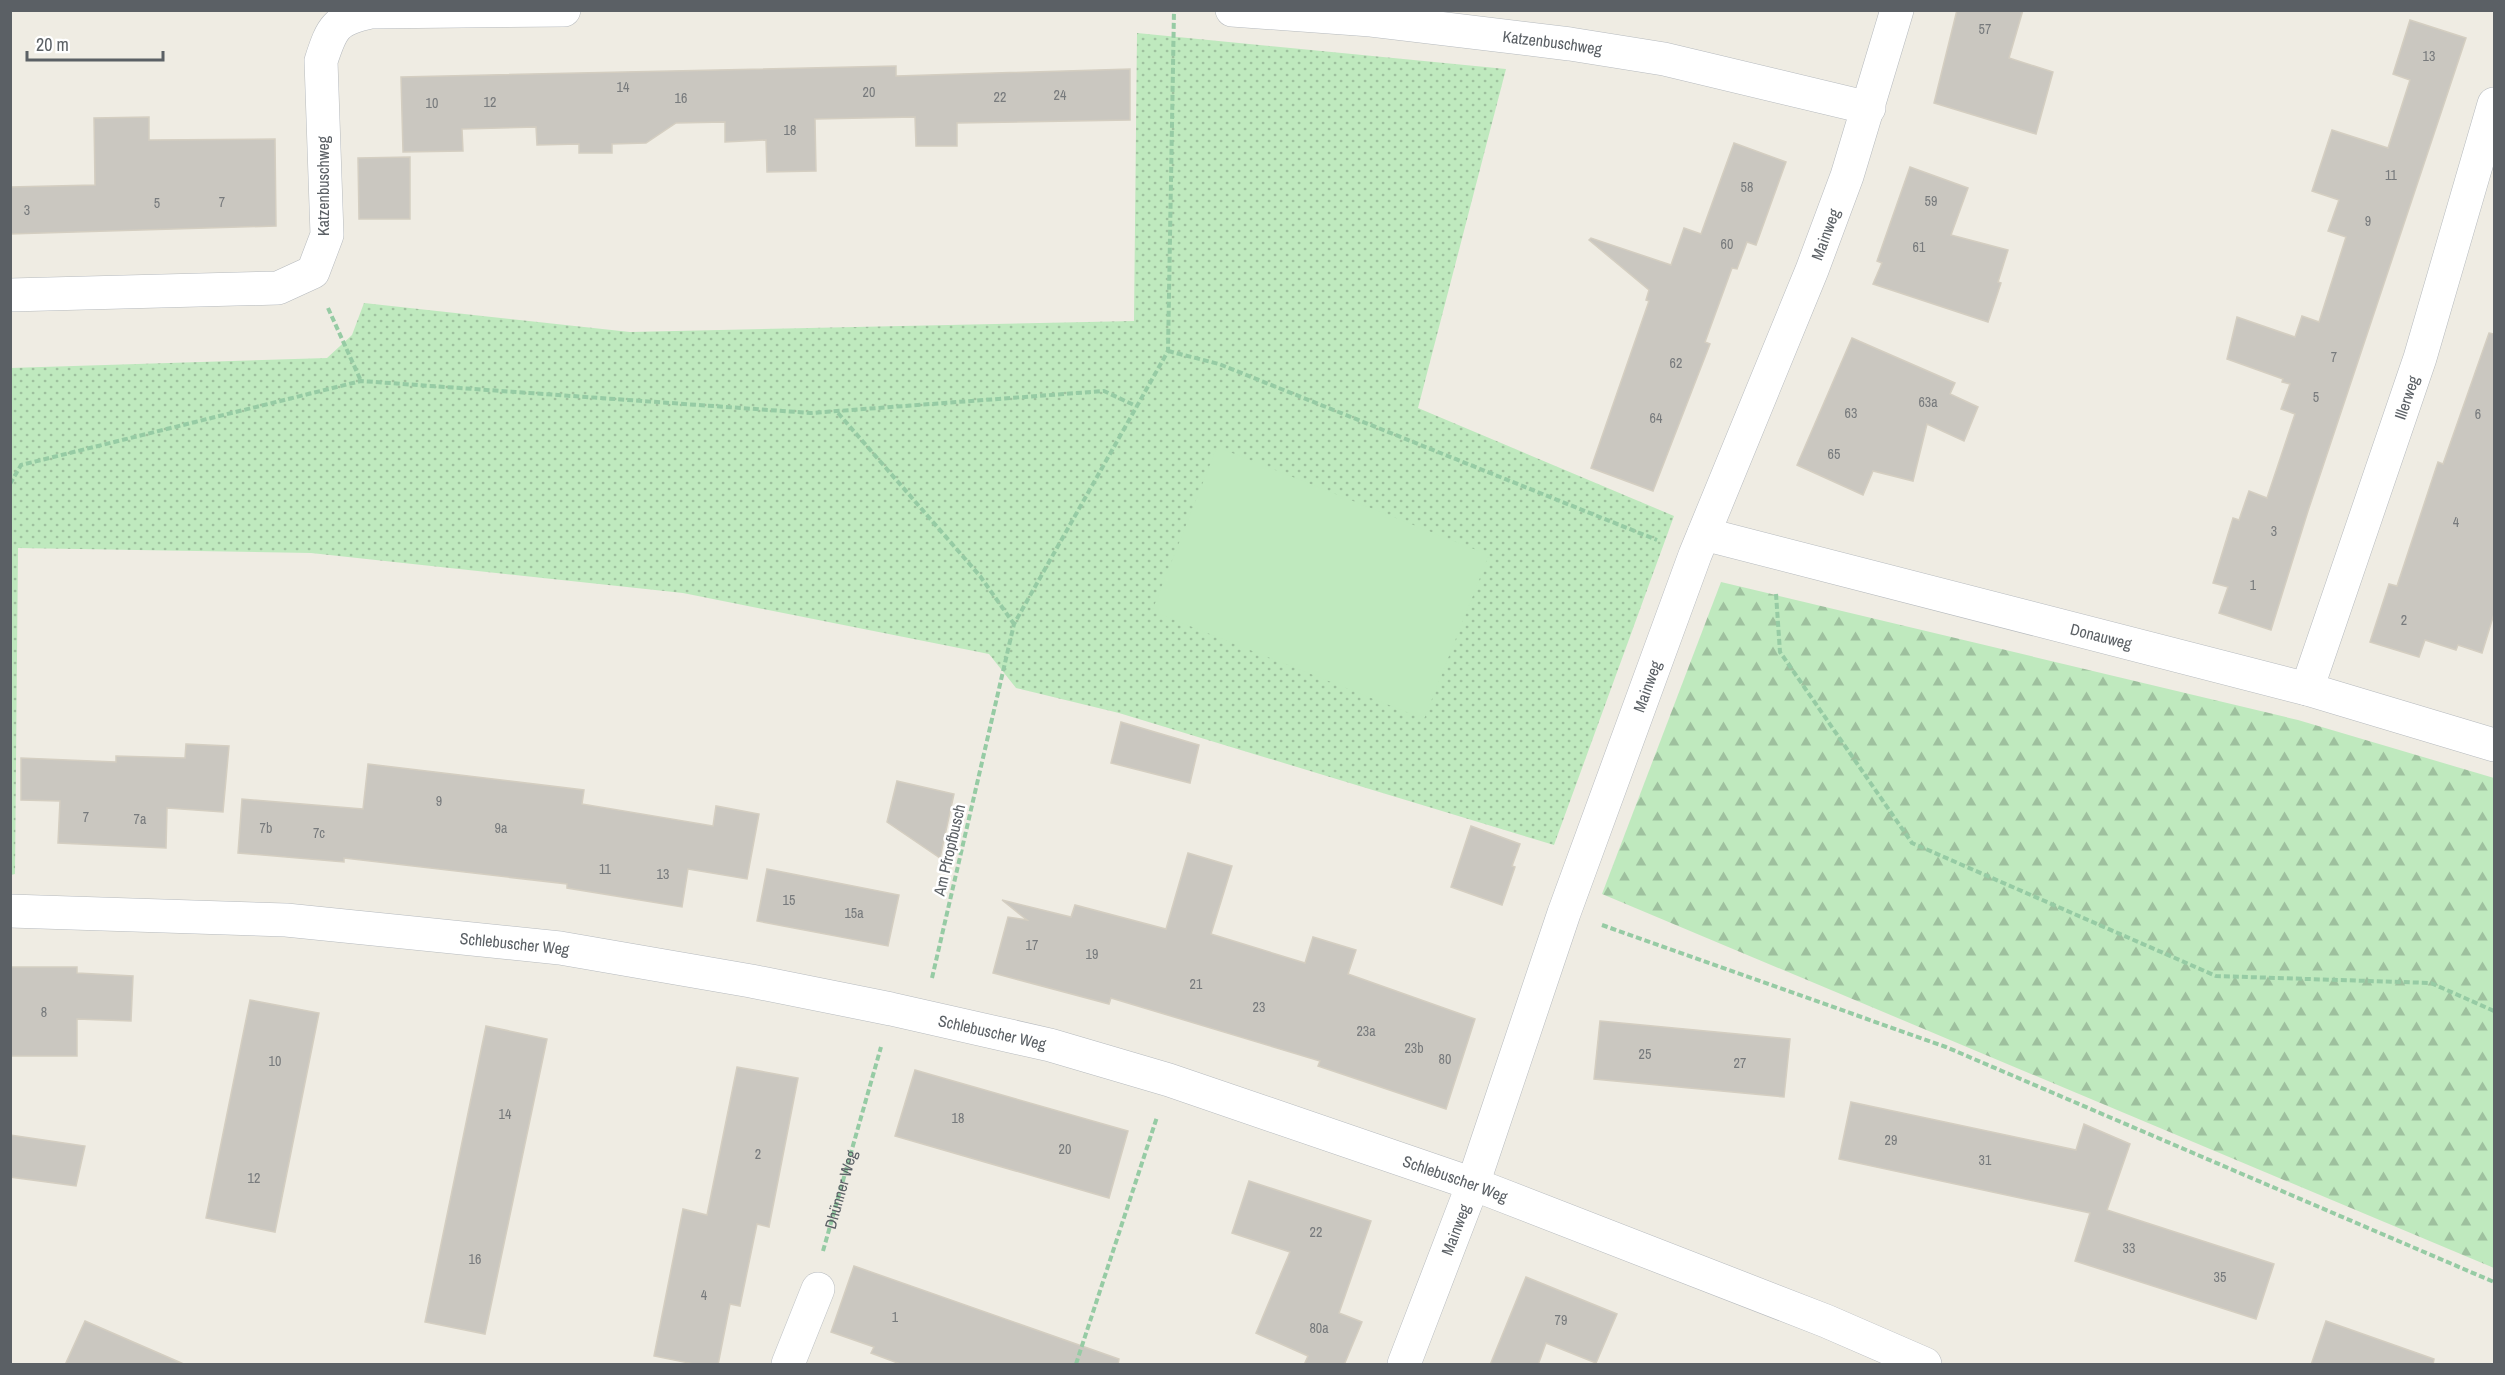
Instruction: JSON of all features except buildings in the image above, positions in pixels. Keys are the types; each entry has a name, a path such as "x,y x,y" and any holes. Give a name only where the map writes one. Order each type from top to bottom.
{"street":[{"name":"Katzenbuschweg","path":"313,272 327,235 321,61 330,34 347,18 371,12 564,10"},
{"name":"Katzenbuschweg","path":"1232,10 1371,15 1664,58 1869,108"},
{"name":"Mainweg","path":"1404,1365 1473,1184 1564,913 1699,544 1812,270 1869,108 1897,10"},
{"name":"Illerweg","path":"2307,689 2420,358 2494,104"},
{"path":"10,295 278,288 313,272"},
{"name":"Donauweg","path":"1699,544 1773,551 2307,689 2494,745"},
{"name":"Schlebuscher Weg","path":"10,911 286,920 560,948 891,1009 1050,1046 1169,1080 1473,1184 1826,1321 1924,1365"},
{"path":"788,1365 818,1289"}],"path":[{"path":"1174,10 1168,351 1219,364 1699,544"},
{"path":"313,272 362,381"},
{"name":"Am Pfropfbusch","path":"923,1016 1014,624 1168,351"},
{"path":"10,484 21,465 362,381 838,413 1104,391 1136,406"},
{"path":"838,413 981,576 1014,624"},
{"path":"1773,551 1780,652 1912,843 2216,976 2431,983 2494,1011"},
{"path":"1564,913 1946,1047 2494,1282"},
{"name":"Dhünner Weg","path":"818,1289 814,1281 891,1009"},
{"path":"1076,1365 1169,1080"}],"green space":[{"path":"1137,33 1506,69 1418,408 1674,516 1554,845 1119,713 1016,688 989,654 683,593 311,553 18,548 15,874 11,875 10,368 327,358 352,335 364,303 630,332 1134,321"},
{"path":"1217,447 1489,555 1424,719 1152,611"},
{"path":"1721,582 2298,720 2494,778 2494,1268 1602,894"}]}
